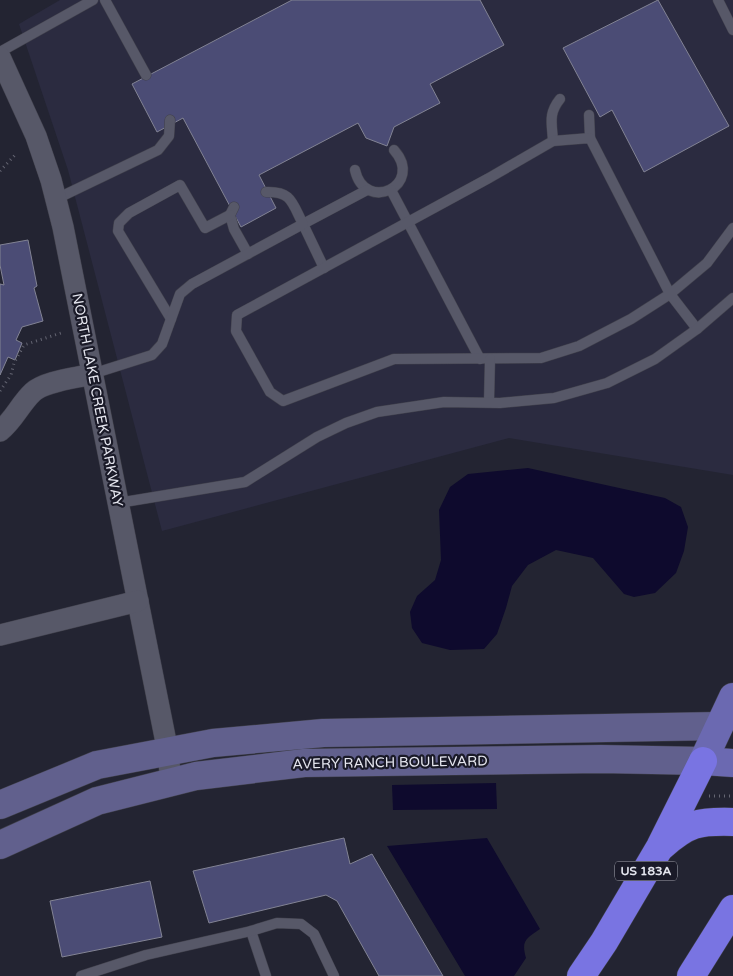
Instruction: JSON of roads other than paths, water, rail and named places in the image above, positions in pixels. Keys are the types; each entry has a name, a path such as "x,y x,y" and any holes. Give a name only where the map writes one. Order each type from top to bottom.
{"highway":[{"name":"US 183A","path":"581,976 604,942 660,847 702,761"},
{"path":"660,847 679,831 690,826 706,821 733,822"},
{"path":"691,976 733,909"}],"main road":[{"path":"702,761 726,726 733,697"},
{"name":"AVERY RANCH BOULEVARD","path":"0,805 97,765 213,743 323,733 726,726"},
{"name":"AVERY RANCH BOULEVARD","path":"0,845 97,801 196,776 304,762 601,759 733,763"}],"street":[{"name":"NORTH LAKE CREEK PARKWAY","path":"0,57 36,136 63,227 168,752 170,783"},
{"path":"0,431 10,424 32,392 43,385 92,374"},
{"path":"0,635 138,601"}],"lane":[{"path":"0,52 93,0"},
{"path":"105,0 146,75"},
{"path":"718,0 733,30"},
{"path":"553,141 552,108 560,99"},
{"path":"589,115 590,138 670,294 697,330"},
{"path":"56,199 158,150 169,136 170,120"},
{"path":"590,138 553,141 238,315 236,331 270,392 283,401 394,359 541,358 580,346 631,319 670,294 707,263 733,228"},
{"path":"355,170 356,178 368,190 375,193 391,190 397,185 403,171 403,163 394,150"},
{"path":"171,318 118,232 119,222 129,213 180,186 205,228 232,211 234,229 248,254"},
{"path":"92,374 152,355 162,344 180,294 192,284 368,190"},
{"path":"391,190 407,223 485,359 489,402"},
{"path":"266,192 280,192 290,198 324,268"},
{"path":"118,503 245,482 317,437 346,423 377,412 444,402 489,402 554,398 607,384 655,359 697,330 733,298"},
{"path":"81,976 146,955 251,931 277,923 300,924 314,934 334,976"},
{"path":"251,931 264,976"}]}
